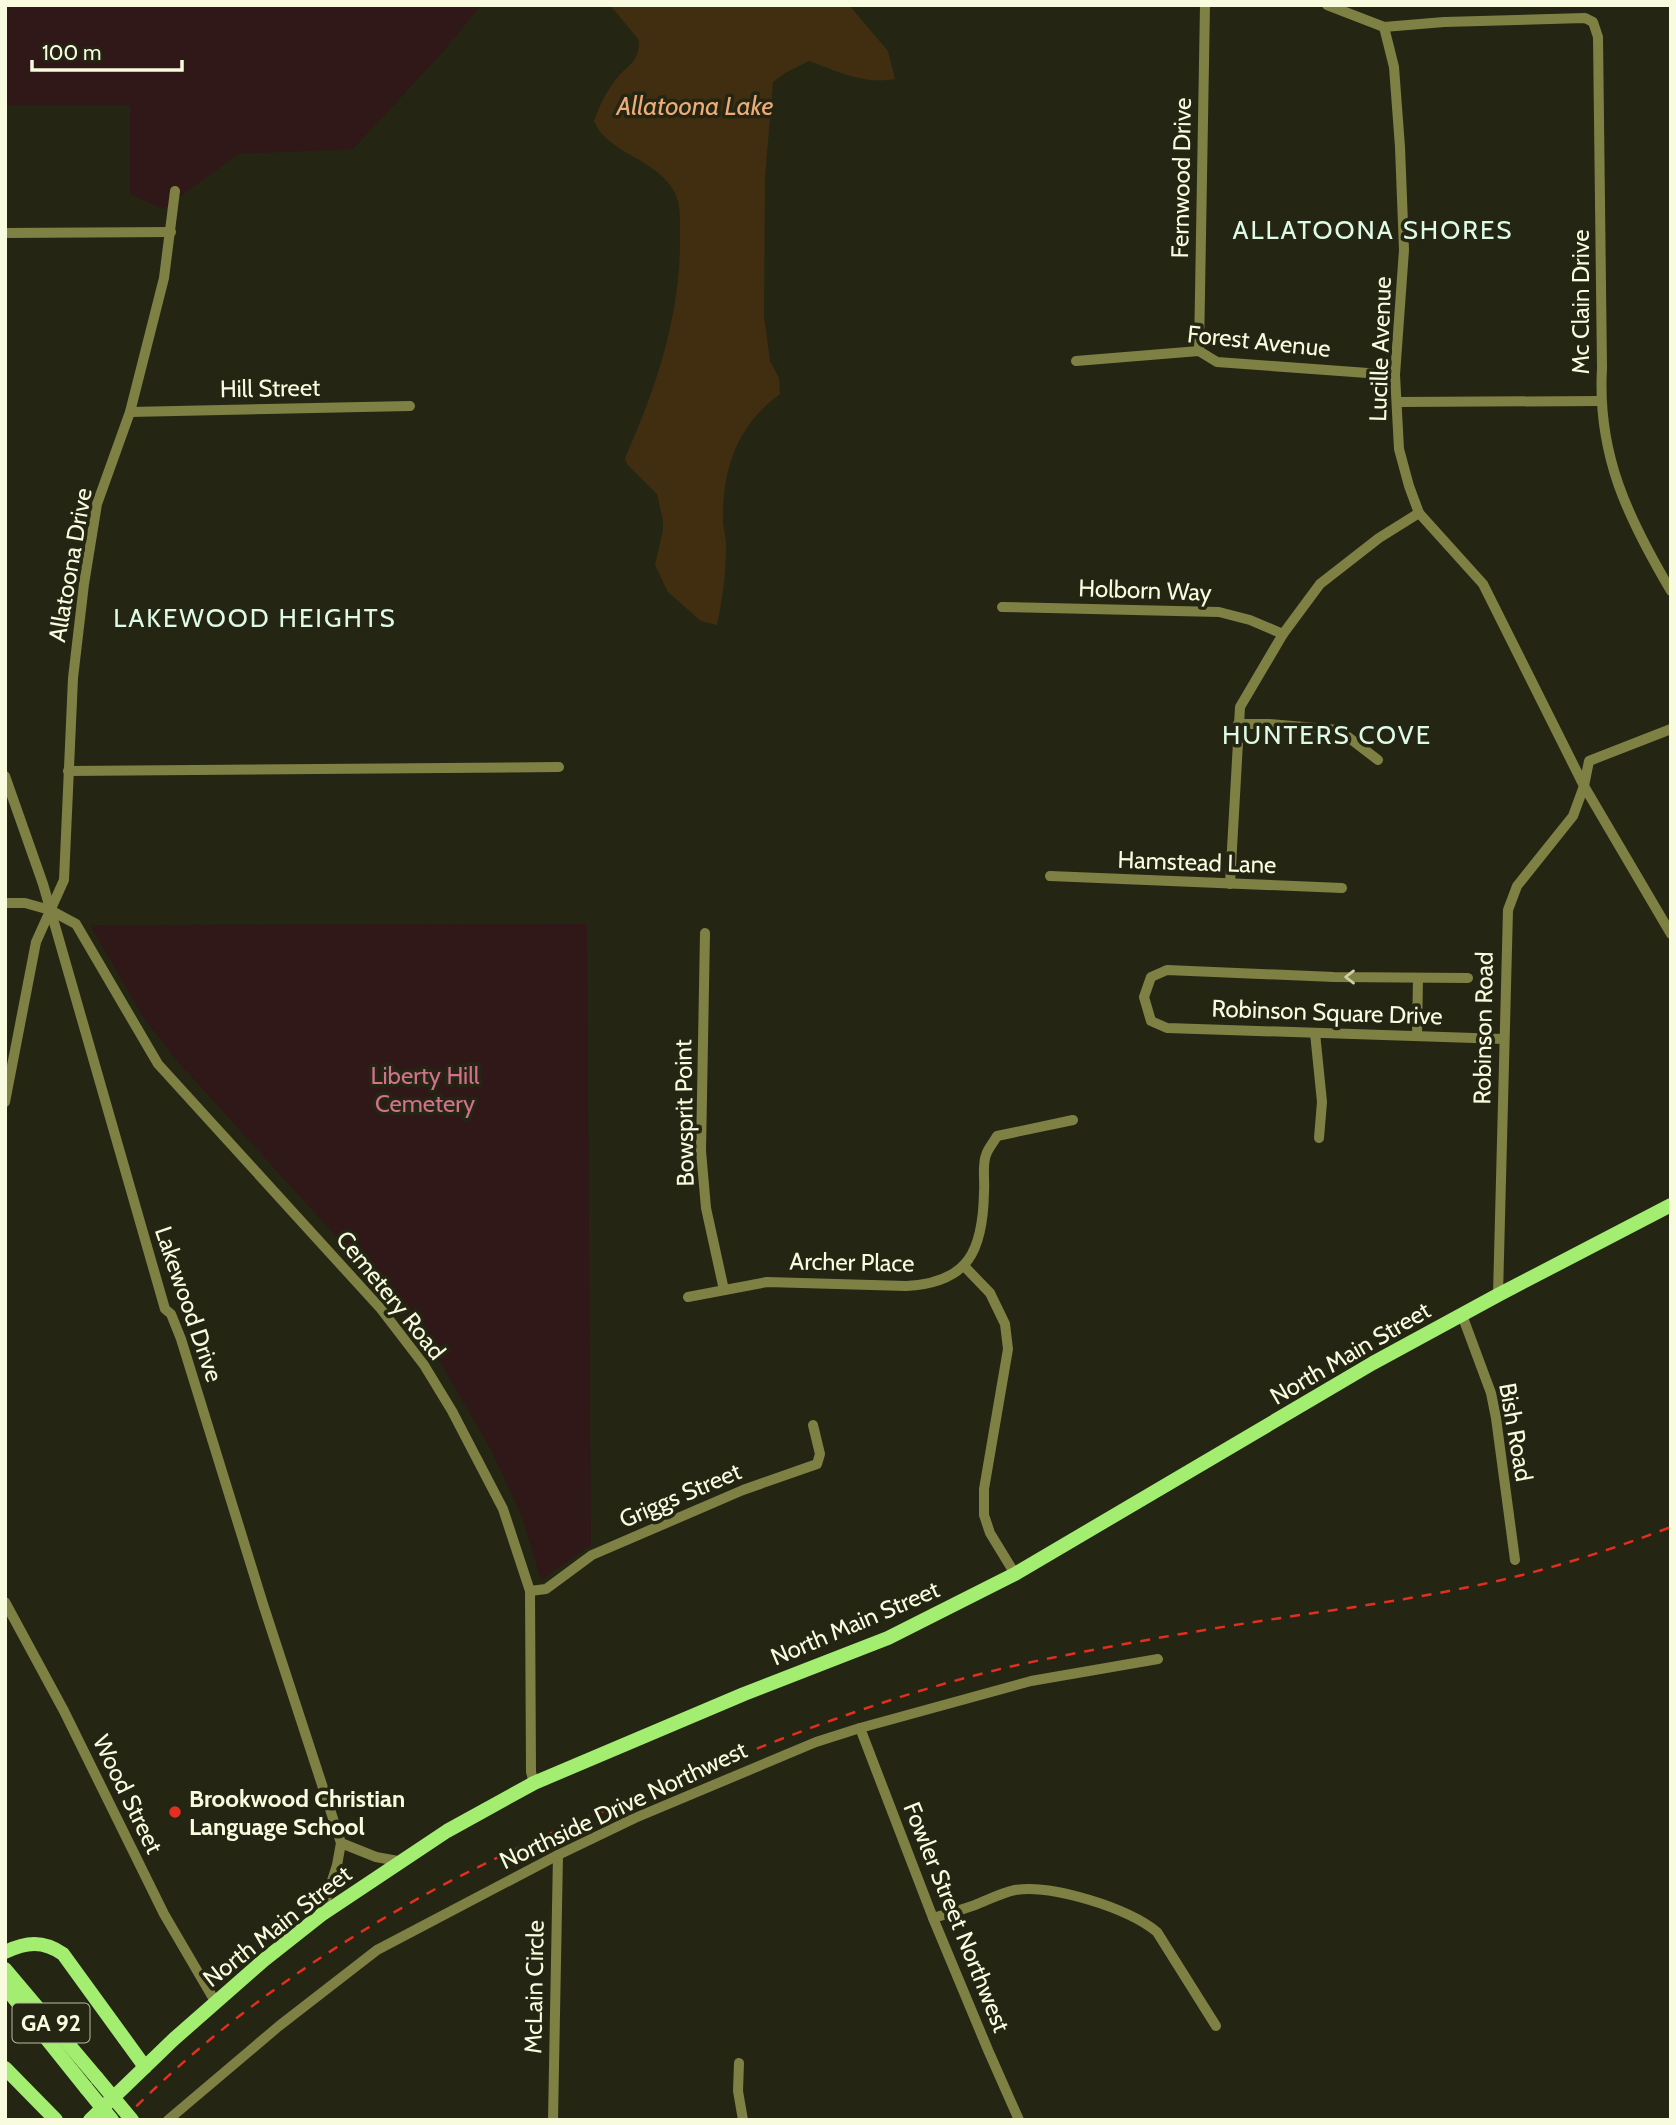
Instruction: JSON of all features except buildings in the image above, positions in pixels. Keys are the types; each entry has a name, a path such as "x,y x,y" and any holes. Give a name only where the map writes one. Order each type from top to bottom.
{"main road":[{"name":"North Main Street","path":"90,2120 264,1960 321,1915 447,1830 534,1783 744,1694 888,1638 1015,1574 1373,1363 1671,1205"},
{"path":"5,1952 21,1945 35,1943 49,1946 63,1954 145,2067"},
{"name":"GA 92","path":"5,1969 132,2120"},
{"name":"GA 92","path":"5,1987 112,2120"},
{"path":"5,2068 56,2120"}],"street":[{"name":"Fernwood Drive","path":"1199,351 1205,5"},
{"path":"1327,5 1384,27"},
{"name":"Mc Clain Drive","path":"1384,27 1444,22 1585,18 1593,22 1598,37 1602,368 1600,401 1607,449 1625,503 1646,548 1671,591"},
{"name":"Lucille Avenue","path":"1384,27 1394,67 1404,250 1395,375 1399,449 1419,513 1483,584 1584,786 1671,934"},
{"name":"Allatoona Drive","path":"6,1099 36,942 64,880 73,678 97,504 130,412 164,278 175,191"},
{"path":"5,233 171,232"},
{"name":"Forest Avenue","path":"1076,361 1199,351 1217,362 1395,375"},
{"path":"1398,402 1600,401"},
{"name":"Hill Street","path":"130,412 410,406"},
{"path":"1230,884 1240,708 1283,634 1320,584 1379,538 1419,513"},
{"name":"Holborn Way","path":"1002,607 1219,612 1250,620 1283,634"},
{"path":"1238,724 1269,723 1339,730 1378,760"},
{"path":"1584,786 1589,761 1671,729"},
{"path":"68,771 559,767"},
{"name":"Lakewood Drive","path":"5,776 50,910 158,1287 165,1309 171,1314 181,1339 341,1843 335,1874 321,1915"},
{"name":"Robinson Road","path":"1498,1295 1507,910 1517,886 1573,816 1584,786"},
{"name":"Hamstead Lane","path":"1050,876 1342,888"},
{"path":"5,903 25,903 50,910"},
{"name":"Cemetery Road","path":"50,910 76,924 158,1064 381,1309 424,1365 452,1411 503,1508 530,1591 531,1772 534,1783"},
{"name":"Bowsprit Point","path":"705,933 701,1151 706,1209 724,1290"},
{"name":"Robinson Square Drive","path":"1418,978 1167,970 1151,977 1144,997 1151,1021 1167,1028 1504,1039"},
{"path":"1418,1036 1418,978 1468,978"},
{"path":"1315,1032 1322,1102 1319,1138"},
{"path":"1015,1574 990,1533 984,1515 984,1489 1008,1349 1005,1324 990,1293 965,1267 984,1223 985,1155 997,1136 1073,1120"},
{"name":"Archer Place","path":"688,1297 767,1282 924,1285 944,1279 965,1267"},
{"name":"Bish Road","path":"1462,1315 1491,1393 1515,1560"},
{"name":"Griggs Street","path":"530,1591 546,1588 592,1555 743,1490 817,1464 820,1454 813,1425"},
{"name":"Wood Street","path":"5,1602 64,1711 164,1914 216,2003"},
{"name":"Northside Drive Northwest","path":"168,2120 279,2026 377,1950 558,1855 635,1818 771,1761 860,1728 1031,1681 1158,1659"},
{"name":"Fowler Street Northwest","path":"860,1728 933,1918 1019,2120"},
{"path":"341,1843 376,1857 398,1861"},
{"name":"McLain Circle","path":"552,2120 558,1855"},
{"path":"933,1918 1007,1892 1028,1889 1071,1896 1119,1910 1145,1922 1157,1932 1216,2026"},
{"path":"738,2063 738,2091 743,2120"}],"green space":[{"path":"5,5 481,5 441,54 353,149 238,154 163,209 130,194 130,106 5,106"},
{"name":"Liberty Hill Cemetery","path":"587,924 591,1545 541,1580 521,1514 490,1448 440,1362 391,1297 178,1062 143,1017 90,925"}],"water":[{"name":"Allatoona Lake","path":"610,5 849,5 888,51 895,79 862,79 809,61 773,82 765,177 764,316 770,361 779,378 780,394 752,420 742,435 729,467 723,504 725,569 717,625 701,621 668,592 655,565 663,530 657,494 627,464 625,458 647,405 671,323 679,266 680,216 676,195 668,183 646,164 610,141 594,121 607,93 633,61 639,47 639,40"}],"railway":[{"path":"123,2120 221,2030 293,1977 367,1928 438,1887 541,1838 772,1743 910,1694 1003,1668 1166,1637 1412,1598 1483,1584 1576,1560 1671,1527"}],"place":[{"name":"Brookwood Christian Language School","path":"175,1812"}],"district":[{"name":"ALLATOONA SHORES","path":"1373,230"},
{"name":"LAKEWOOD HEIGHTS","path":"255,618"},
{"name":"HUNTERS COVE","path":"1327,735"}]}
